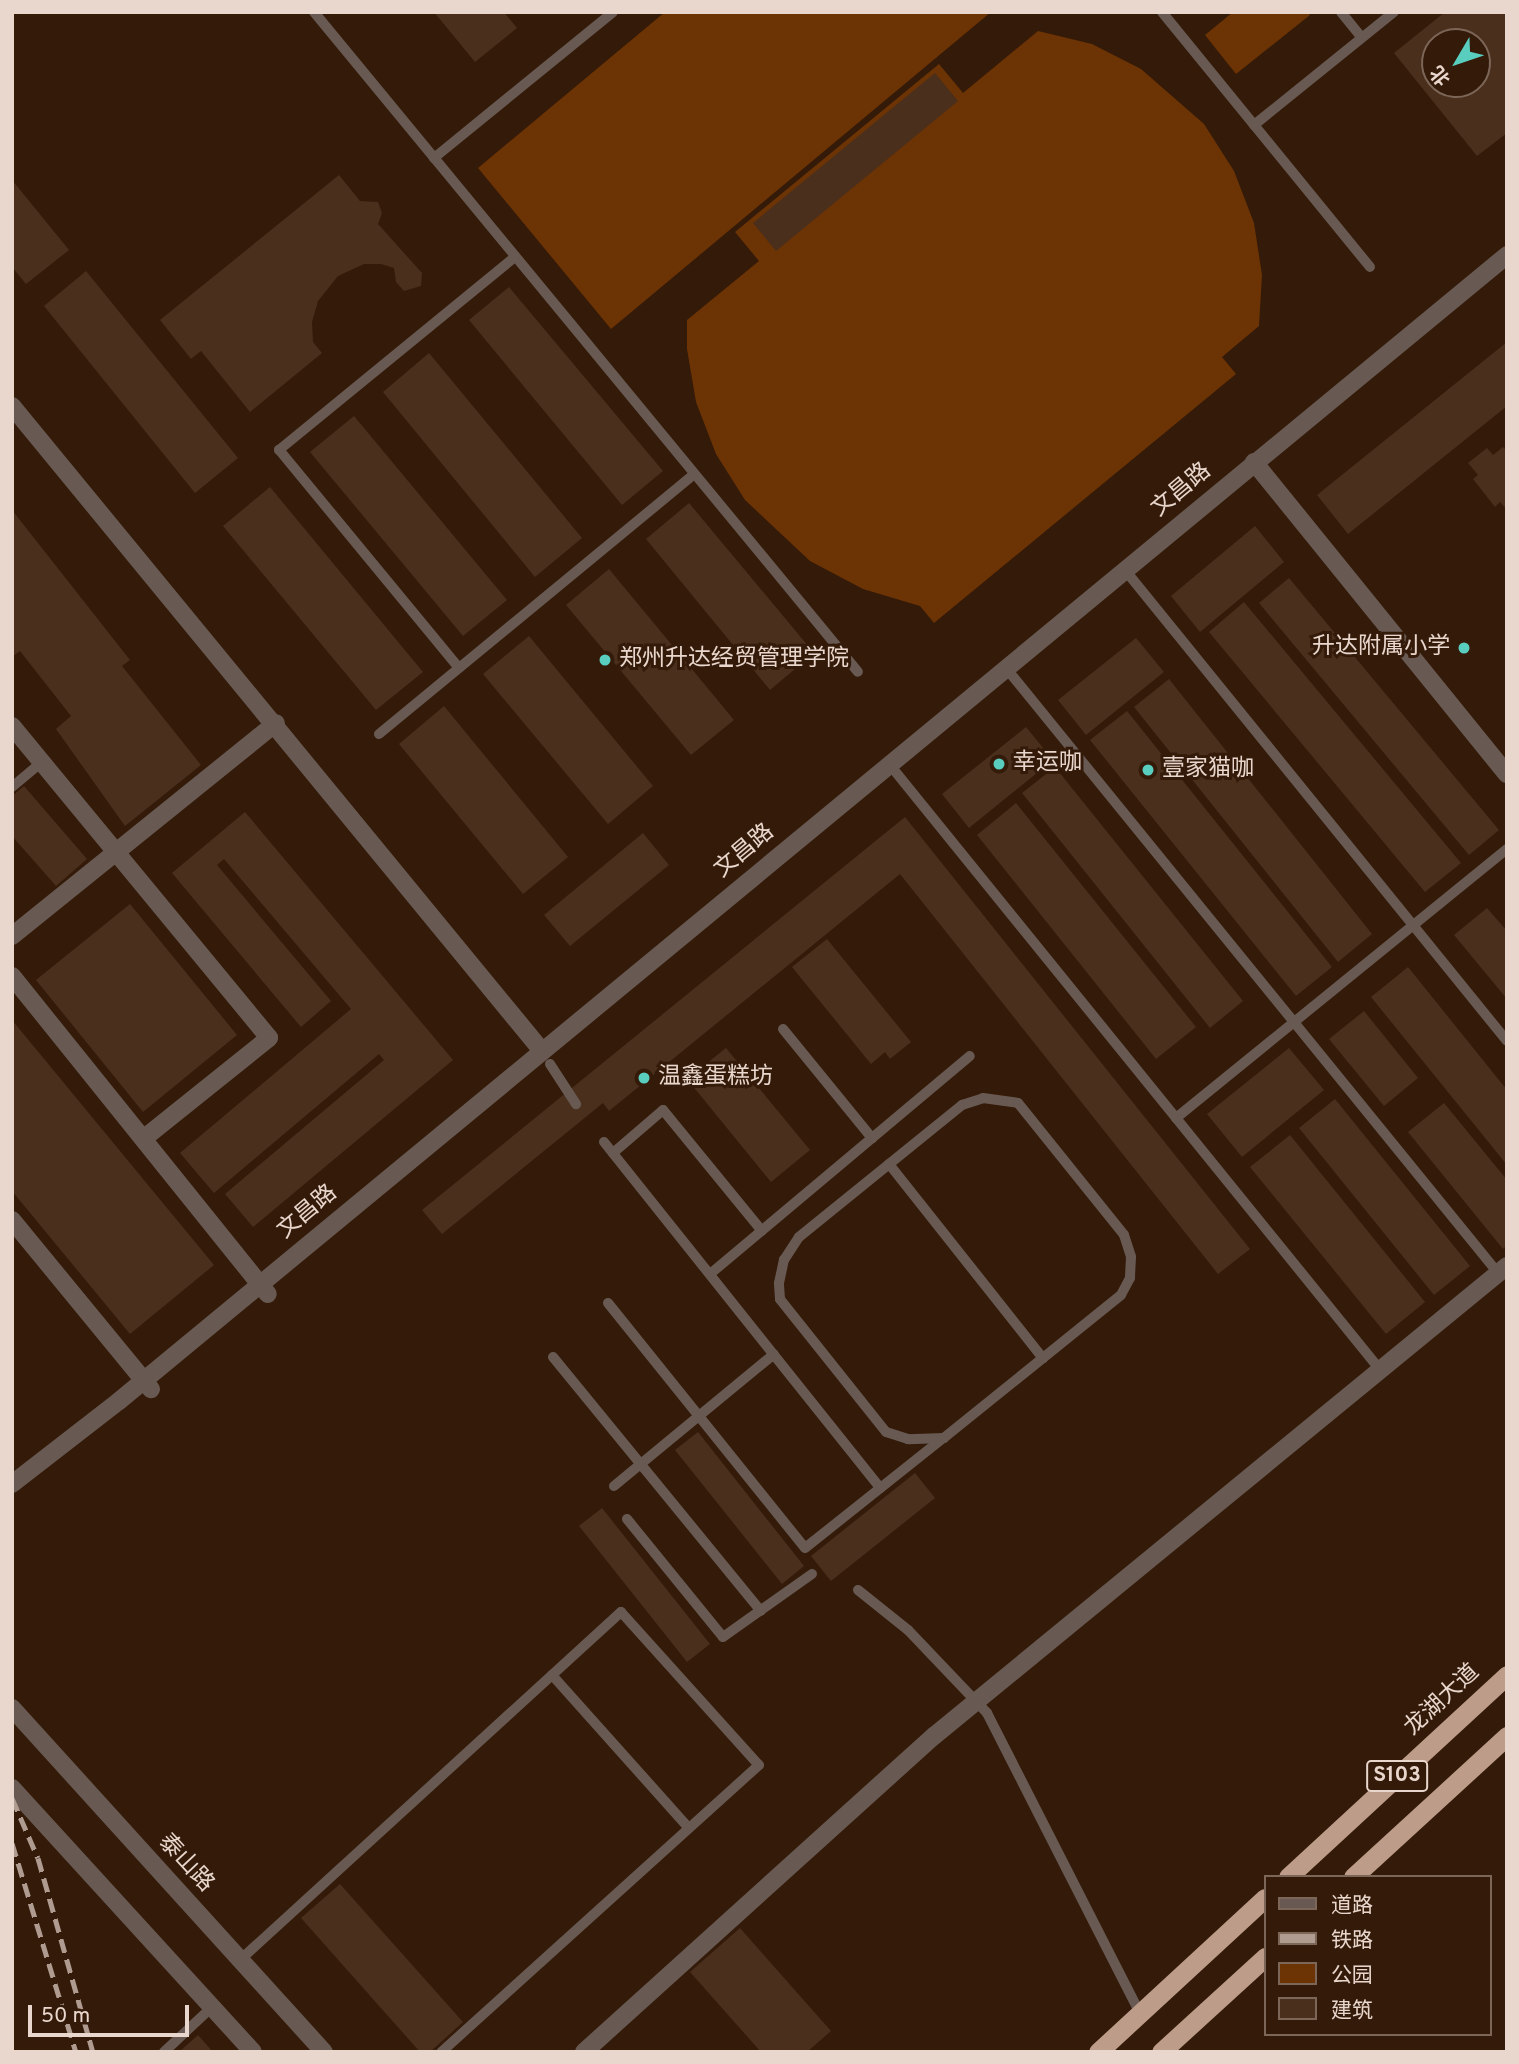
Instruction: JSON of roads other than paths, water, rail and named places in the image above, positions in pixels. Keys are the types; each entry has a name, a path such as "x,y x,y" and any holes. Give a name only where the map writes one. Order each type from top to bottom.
{"highway":[{"name":"龙湖大道","path":"1290,1875 1507,1675"},
{"name":"S103","path":"1355,1875 1507,1736"},
{"path":"1098,2052 1264,1899"},
{"path":"1161,2052 1264,1958"}],"street":[{"name":"文昌路","path":"12,1484 148,1385 546,1058 1006,668 1507,255"},
{"path":"12,406 276,723 546,1058"},
{"path":"1254,462 1507,774"},
{"path":"12,936 276,723"},
{"path":"12,726 270,1038 143,1139"},
{"path":"12,976 264,1289"},
{"path":"12,1220 148,1385"},
{"path":"583,2052 976,1702 1502,1270"},
{"name":"泰山路","path":"12,1708 324,2052"},
{"path":"12,1788 253,2052"}],"lane":[{"path":"314,12 858,672"},
{"path":"434,158 613,12"},
{"path":"1162,12 1370,267"},
{"path":"1341,12 1362,38"},
{"path":"1254,125 1394,12"},
{"path":"458,668 279,450 515,257"},
{"path":"379,733 694,474"},
{"path":"1125,570 1507,1041"},
{"path":"1006,668 1294,1022 1502,1270"},
{"path":"12,787 42,762"},
{"path":"890,765 1381,1371"},
{"path":"1176,1118 1507,849"},
{"path":"783,1029 872,1138"},
{"path":"710,1275 970,1056"},
{"path":"546,1058 576,1104"},
{"path":"608,1303 805,1548 944,1438 1121,1295 1130,1278 1131,1257 1124,1235 1018,1103 982,1098 962,1105 799,1237 784,1260 780,1299 886,1432 926,1441 944,1438"},
{"path":"613,1153 663,1110 762,1231"},
{"path":"604,1142 880,1488"},
{"path":"889,1164 1043,1358"},
{"path":"614,1486 774,1354"},
{"path":"553,1357 761,1611"},
{"path":"627,1519 723,1637 812,1574"},
{"path":"858,1590 908,1630 987,1713 1140,2013"},
{"path":"240,1960 621,1612 759,1765 441,2052"},
{"path":"552,1675 690,1828"},
{"path":"164,2052 212,2007"}],"railway":[{"path":"12,1798 38,1858 93,2052"},
{"path":"12,1843 76,2052"}],"place":[{"name":"升达附属小学","path":"1464,648"},
{"name":"郑州升达经贸管理学院","path":"605,660"},
{"name":"幸运咖","path":"999,764"},
{"name":"壹家猫咖","path":"1148,770"},
{"name":"温鑫蛋糕坊","path":"644,1078"}]}
